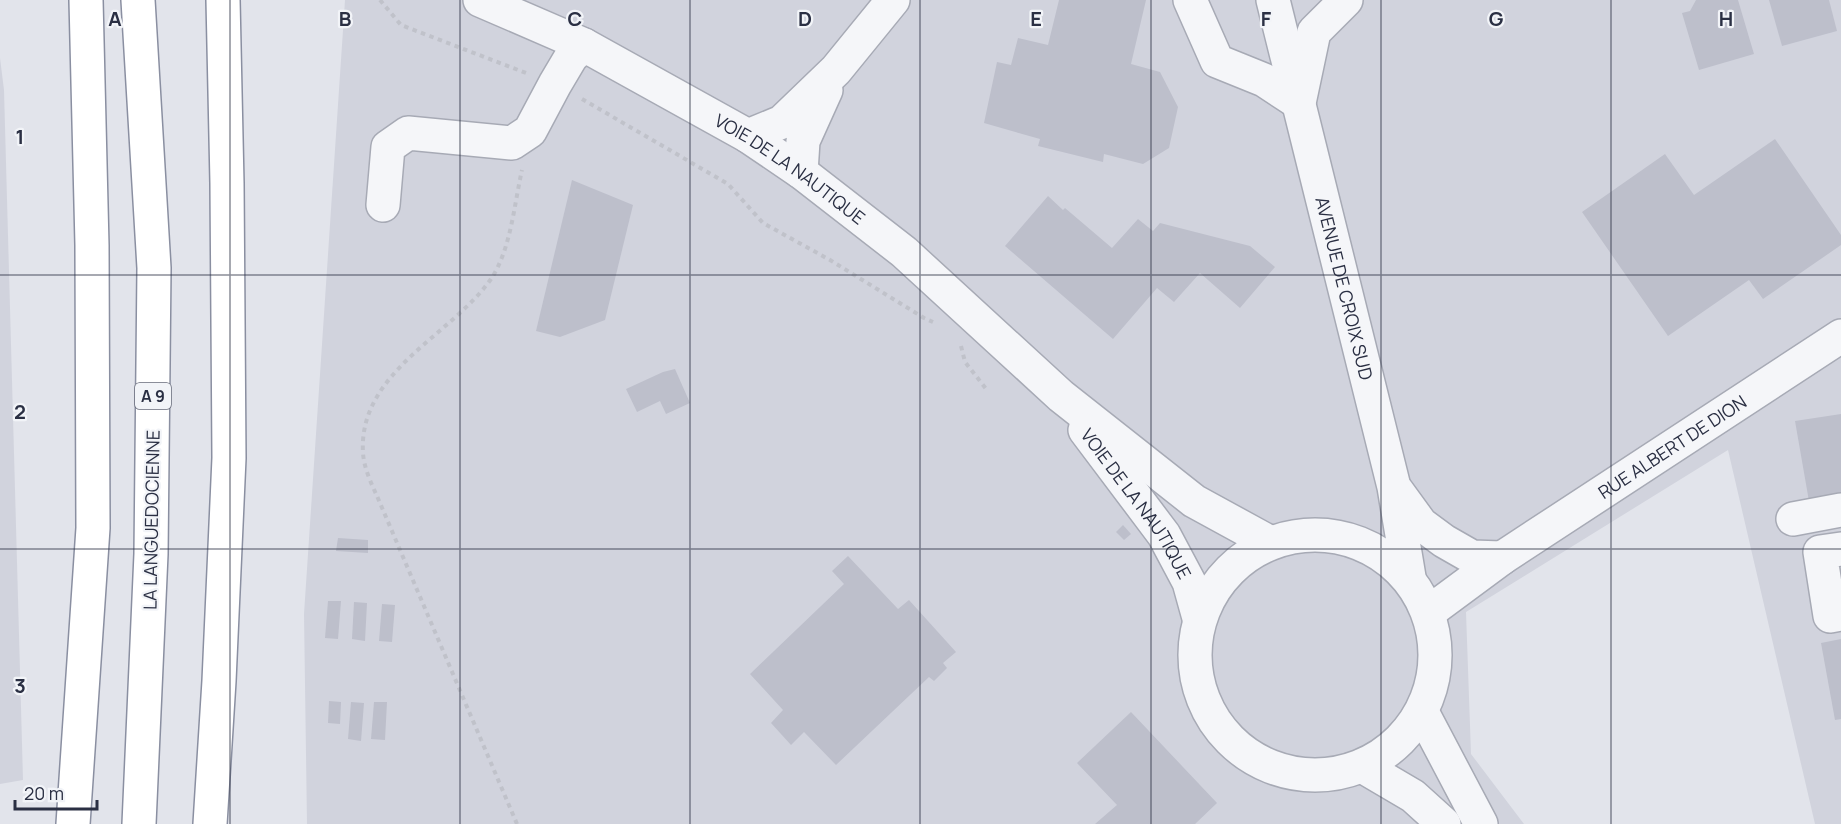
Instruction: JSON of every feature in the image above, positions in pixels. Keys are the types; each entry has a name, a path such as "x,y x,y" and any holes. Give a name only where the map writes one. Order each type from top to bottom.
{"highway":[{"path":"73,824 93,528 92,244 86,0"},
{"name":"LA LANGUEDOCIENNE","path":"138,0 154,268 151,554 139,824"},
{"path":"210,824 229,458 223,0"}],"street":[{"name":"VOIE DE LA NAUTIQUE","path":"480,0 584,45 748,136 801,172 904,252 1061,396 1194,501 1269,542"},
{"path":"748,136 782,122 836,70 893,0"},
{"path":"1190,0 1217,61 1264,80 1299,103 1314,32 1346,0"},
{"name":"AVENUE DE CROIX SUD","path":"1273,0 1394,487 1409,577"},
{"path":"383,205 388,147 408,133 512,143 530,131 571,57 584,45"},
{"path":"801,172 803,141 836,70"},
{"name":"RUE ALBERT DE DION","path":"1429,612 1502,558 1841,336"},
{"name":"VOIE DE LA NAUTIQUE","path":"1061,396 1164,536 1189,582 1199,618"},
{"path":"1394,487 1421,524 1444,541 1472,557 1502,558"},
{"path":"1792,519 1841,510"},
{"path":"1301,534 1331,534 1380,552 1409,577 1429,612 1436,660 1422,712 1404,736 1388,752 1362,766 1320,776 1282,772 1237,748 1207,711 1194,667 1199,618 1215,586 1237,561 1269,542 1301,534"},
{"path":"1841,549 1820,552 1830,616 1841,614"},
{"path":"1422,712 1481,824"},
{"path":"1362,766 1413,796 1444,824"}],"path":[{"path":"380,0 401,26 555,84 728,184 763,223 830,260 924,318 940,325"},
{"path":"517,824 376,496 367,474 363,453 366,427 376,398 395,372 445,327 490,280 504,256 530,131"},
{"path":"960,342 965,362 987,390"}],"shaded area":[{"path":"345,0 1841,0 1841,824 1815,824 1728,450 1466,612 1471,754 1524,824 307,824 304,614"},
{"path":"0,58 4,90 23,780 0,784"}],"building":[{"path":"1059,0 1146,0 1131,64 1160,72 1178,107 1169,148 1143,164 1104,154 1103,162 1038,146 1040,139 984,123 997,62 1011,65 1018,38 1048,45"},
{"path":"1696,0 1738,0 1754,54 1699,70 1682,13 1690,11"},
{"path":"1769,0 1829,0 1837,31 1782,46"},
{"path":"1775,139 1841,235 1841,245 1763,299 1749,280 1668,336 1582,212 1665,154 1694,195"},
{"path":"572,180 633,205 605,320 560,337 536,331"},
{"path":"1048,196 1112,248 1138,219 1153,231 1160,223 1250,246 1275,267 1240,308 1200,273 1174,302 1157,288 1113,339 1005,246"},
{"path":"675,369 690,403 666,414 660,401 637,412 626,389"},
{"path":"1841,414 1841,502 1810,507 1795,421"},
{"path":"1123,525 1131,534 1124,540 1116,532"},
{"path":"338,538 368,540 368,553 336,551"},
{"path":"848,556 898,609 909,600 956,652 943,663 947,668 934,681 929,677 836,765 804,732 791,745 771,723 783,710 750,674 844,584 832,571"},
{"path":"328,601 341,601 338,639 325,638"},
{"path":"354,602 367,603 365,641 352,639"},
{"path":"382,604 395,605 392,642 379,641"},
{"path":"1841,639 1841,719 1835,720 1821,643"},
{"path":"329,701 341,702 340,724 328,723"},
{"path":"351,702 364,703 361,741 348,739"},
{"path":"374,702 387,702 385,740 371,739"},
{"path":"1131,712 1217,803 1195,824 1095,824 1117,805 1077,763"}]}
